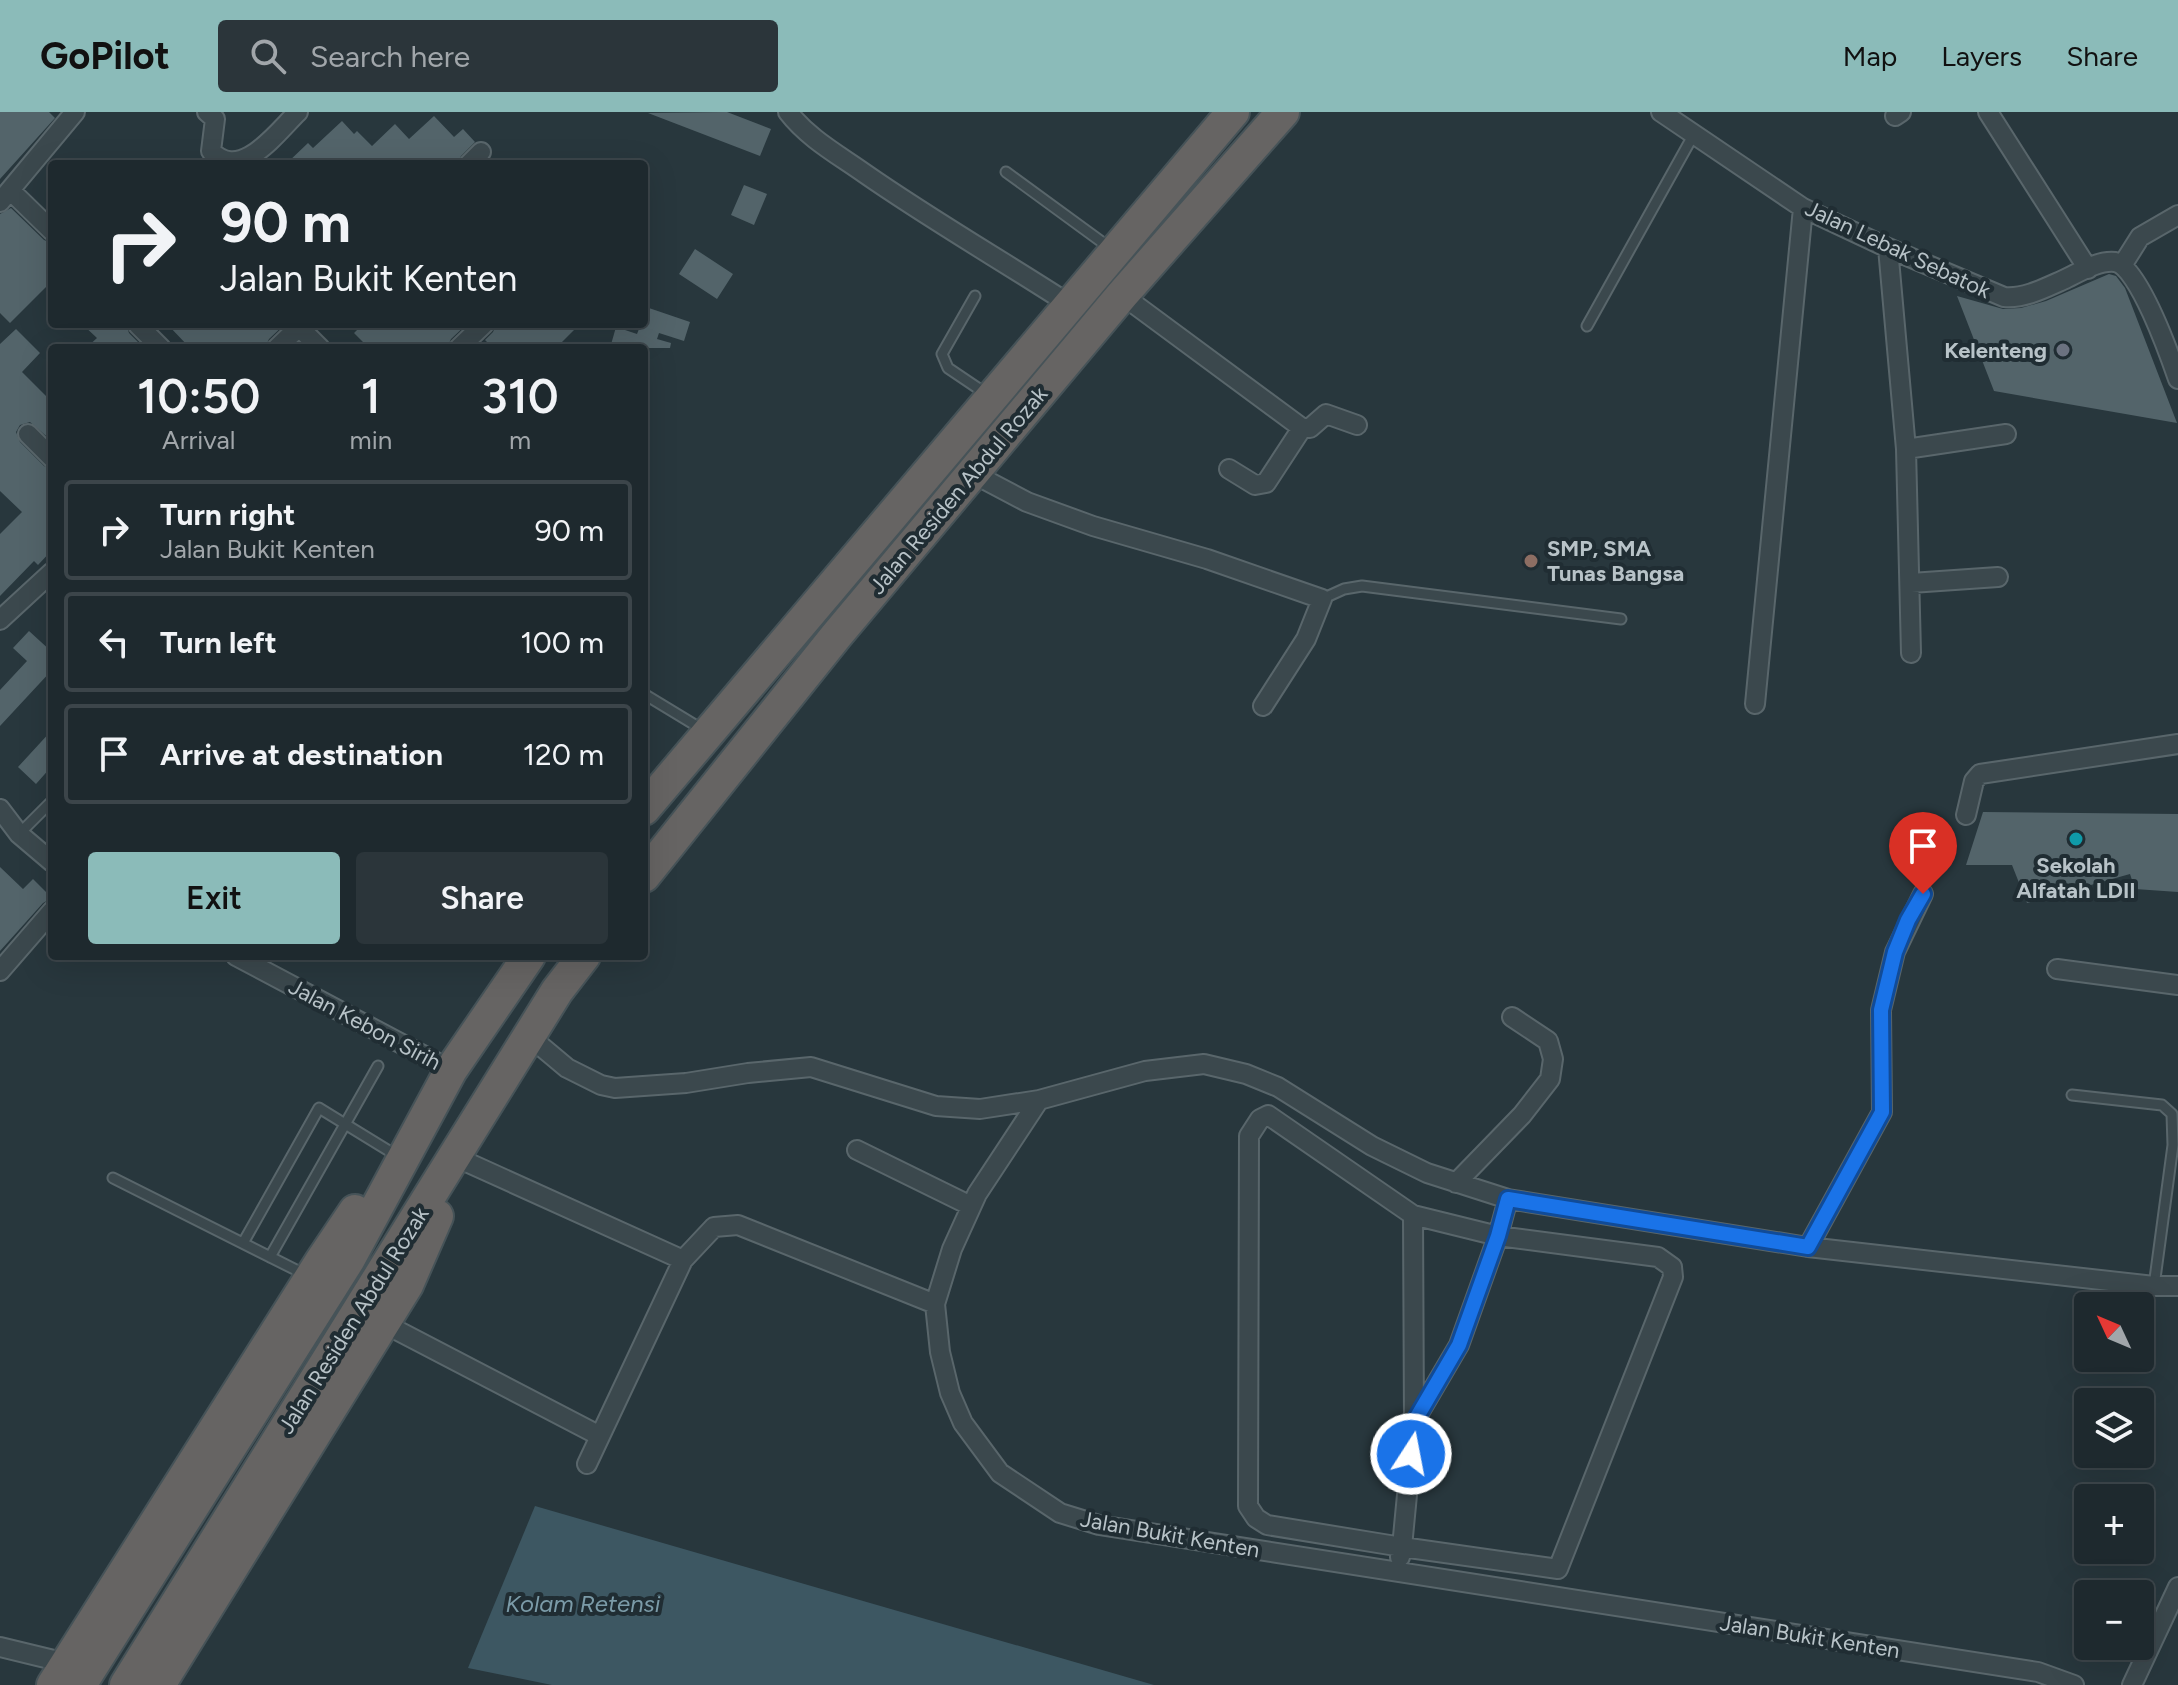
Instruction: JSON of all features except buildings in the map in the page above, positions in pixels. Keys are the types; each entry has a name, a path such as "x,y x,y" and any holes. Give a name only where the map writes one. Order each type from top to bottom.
{"highway":[{"name":"Jalan Residen Abdul Rozak","path":"648,804 1233,112"},
{"name":"Jalan Residen Abdul Rozak","path":"648,871 836,636 972,473 1122,295 1283,112"},
{"name":"Jalan Residen Abdul Rozak","path":"66,1678 349,1259 443,1084 526,960"},
{"name":"Jalan Residen Abdul Rozak","path":"126,1685 557,991 581,960"},
{"path":"66,1678 311,1277 443,1084"},
{"path":"159,1685 407,1285 483,1111"}],"street":[{"path":"48,228 5,196 75,112"},
{"path":"207,112 215,119 211,151 217,158 225,160"},
{"path":"244,160 298,112"},
{"path":"788,112 812,137 905,202 1069,304"},
{"name":"Jalan Lebak Sebatok","path":"1661,112 1803,208 2004,297 2012,298 2042,289 2109,262 2123,264"},
{"path":"1988,112 2088,269"},
{"path":"1755,704 1803,208"},
{"path":"2178,215 2140,237 2123,264 2136,279 2178,379"},
{"path":"1888,248 1906,449 1911,653"},
{"path":"1122,295 1302,428 1310,428 1326,414 1357,425"},
{"path":"141,328 157,344"},
{"path":"281,344 297,328"},
{"path":"303,328 317,344"},
{"path":"463,344 480,328"},
{"path":"1229,469 1255,485 1266,483 1302,428"},
{"path":"28,434 48,454"},
{"path":"1906,449 2006,434"},
{"path":"972,473 1027,502 1066,517 1207,559 1322,599 1306,639 1263,706"},
{"path":"0,620 48,576"},
{"path":"1911,583 1998,577"},
{"path":"1966,815 1973,783 1980,774 2178,744"},
{"path":"0,809 19,834 48,859"},
{"path":"1808,1247 1882,1112 1881,1010 1895,952 1923,894"},
{"path":"0,971 48,916"},
{"name":"Jalan Kebon Sirih","path":"242,960 443,1084"},
{"path":"2057,969 2178,985"},
{"path":"1456,1183 1522,1115 1550,1079 1553,1059 1548,1041 1512,1017"},
{"path":"530,1037 567,1068 601,1085 615,1088 686,1083 811,1067 936,1106 980,1109 1039,1100 1145,1071 1204,1064 1246,1074 1278,1087 1372,1146 1427,1173 1508,1199 1808,1247 2154,1286 2178,1286"},
{"name":"Jalan Bukit Kenten","path":"1039,1100 971,1206 952,1249 935,1304 940,1352 950,1393 963,1423 1000,1473 1060,1513 1099,1525 2038,1672 2074,1685"},
{"path":"1268,1115 1276,1118 1413,1215 1498,1236 1658,1257 1672,1267 1673,1277 1558,1569 1267,1525 1256,1518 1248,1506 1249,1136 1253,1127 1268,1115"},
{"path":"857,1150 971,1206"},
{"path":"462,1160 683,1260"},
{"path":"1414,1422 1459,1345 1508,1199"},
{"path":"1397,1572 1414,1422 1413,1215"},
{"path":"587,1464 683,1260 714,1227 738,1225 935,1304"},
{"path":"383,1323 600,1436"},
{"path":"2132,1685 2178,1587"},
{"path":"0,1647 66,1678"}],"lane":[{"path":"1587,326 1694,134"},
{"path":"1006,172 1115,252"},
{"path":"975,296 942,354 948,368 991,397"},
{"path":"1322,599 1344,589 1362,586 1621,619"},
{"path":"648,696 708,733"},
{"path":"19,834 48,805"},
{"path":"270,1257 378,1066"},
{"path":"2072,1095 2162,1105 2175,1114 2154,1286"},
{"path":"243,1243 319,1108 394,1154"},
{"path":"113,1178 311,1277"}],"water":[{"name":"Kolam Retensi","path":"535,1506 1154,1685 552,1685 468,1668"}],"place":[{"name":"Kelenteng","path":"2063,350"},
{"name":"SMP, SMA Tunas Bangsa","path":"1531,561"},
{"name":"Sekolah Alfatah LDII","path":"2076,839"}],"route":[{"path":"1411,1454 1414,1422 1459,1345 1508,1199 1808,1247 1882,1112 1881,1010 1895,952 1923,894"}]}
